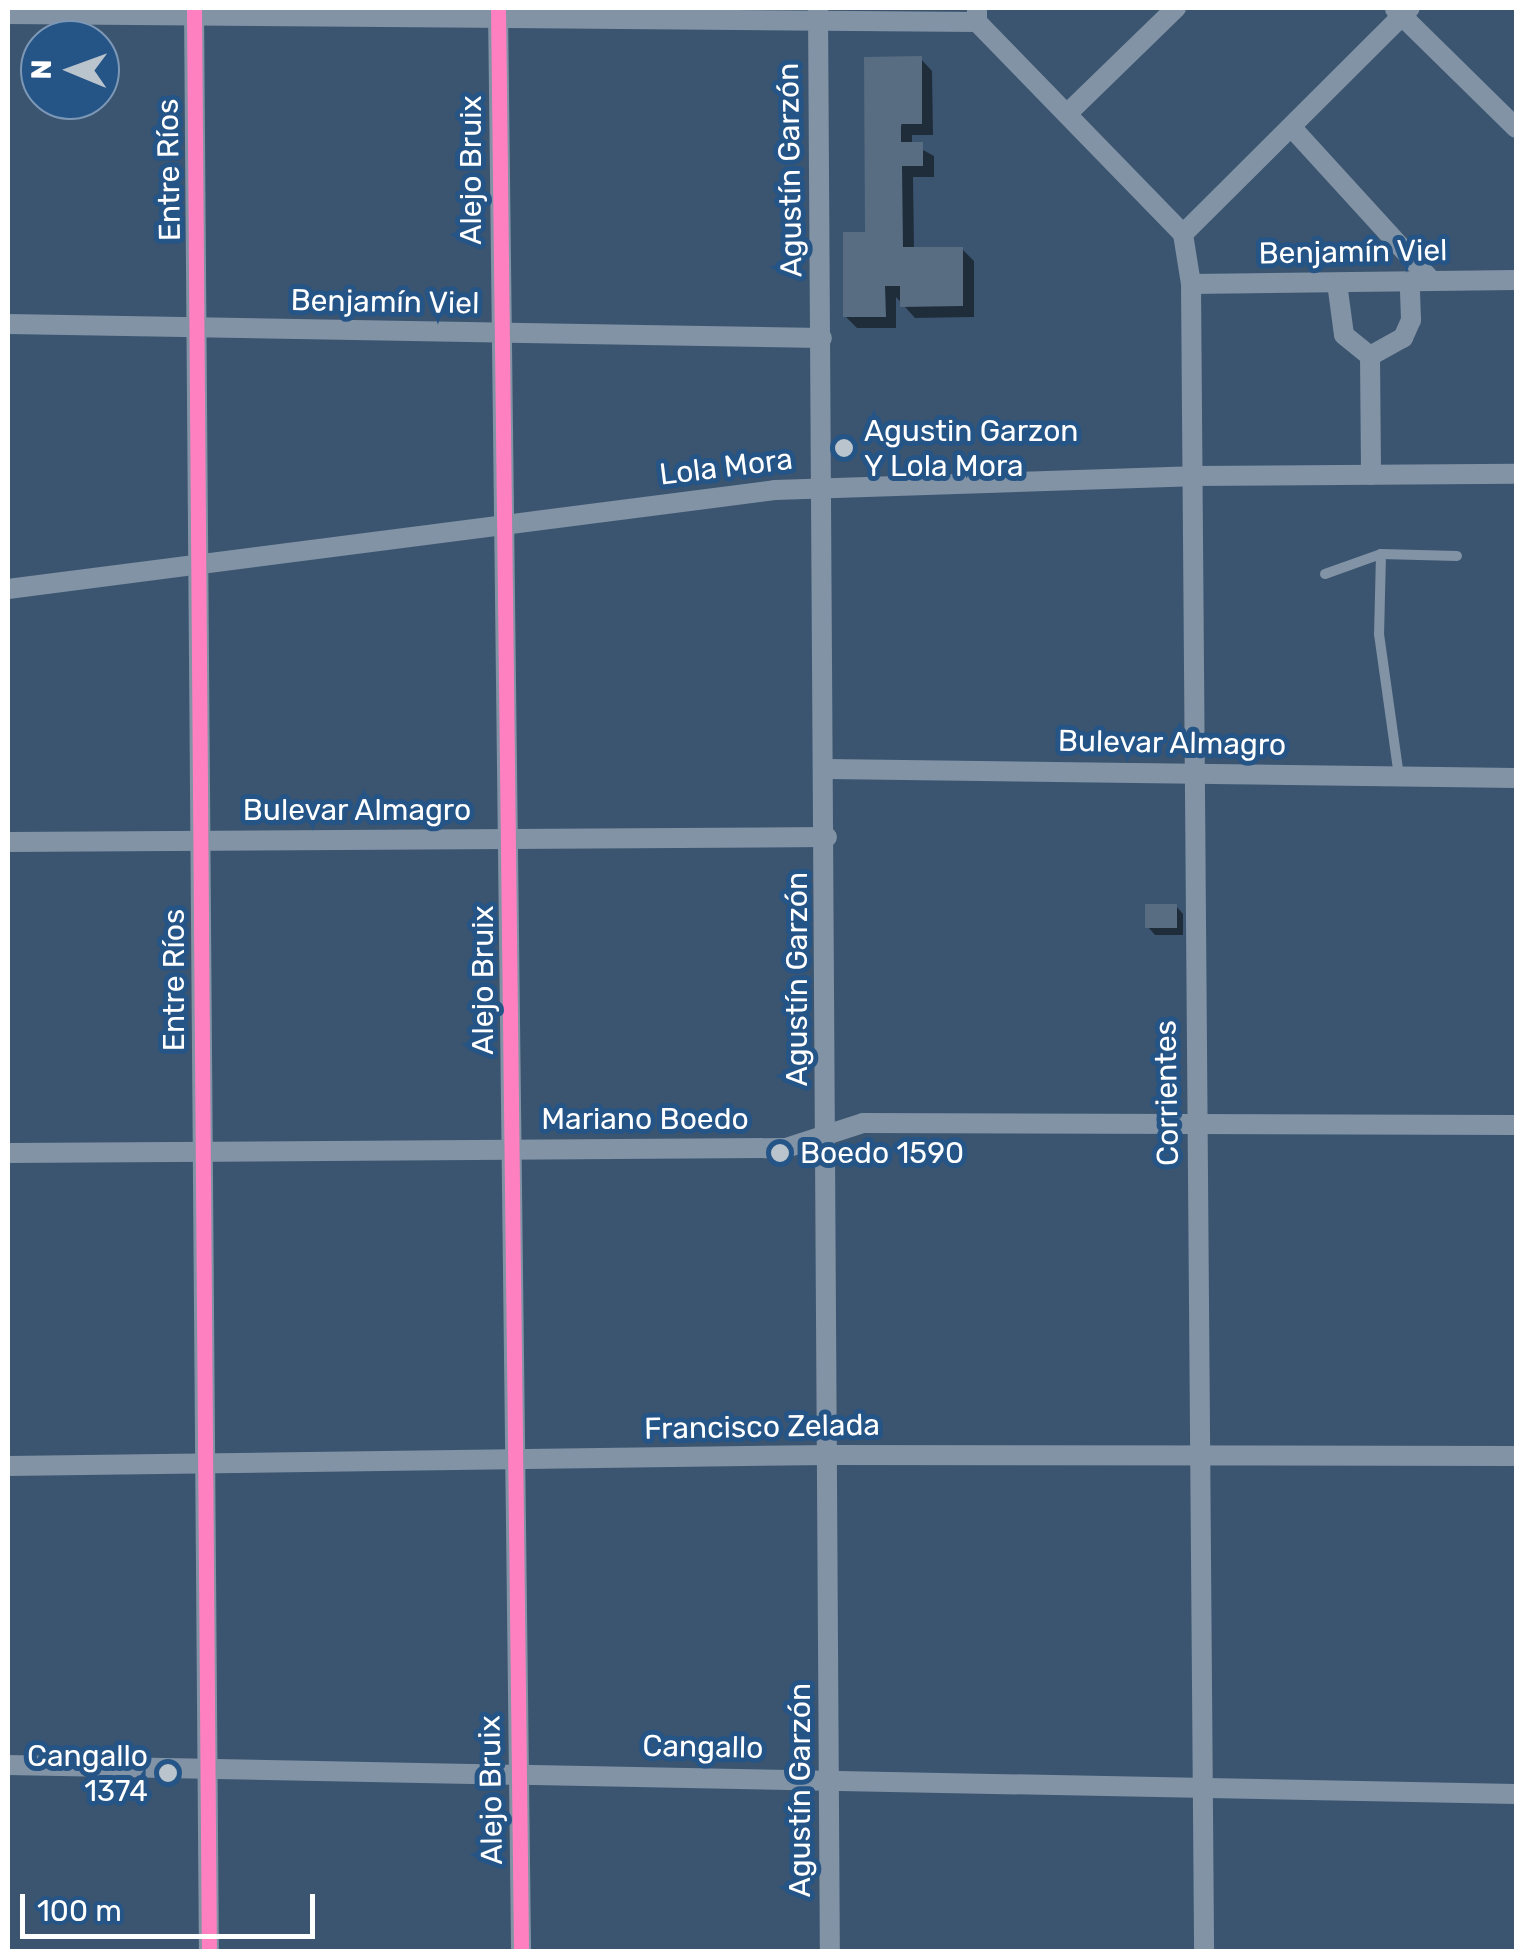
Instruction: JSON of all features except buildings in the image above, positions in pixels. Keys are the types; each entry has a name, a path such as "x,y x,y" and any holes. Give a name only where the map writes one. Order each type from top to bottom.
{"street":[{"path":"1070,110 1176,8"},
{"path":"8,14 977,15 1183,234 1294,130 1402,10 1516,128"},
{"name":"Entre Ríos","path":"195,14 209,1952"},
{"name":"Alejo Bruix","path":"498,15 520,1952"},
{"name":"Agustín Garzón","path":"818,16 827,769 830,1952"},
{"path":"1294,130 1420,281 1403,338 1370,356"},
{"name":"Corrientes","path":"1183,234 1191,284 1204,1952"},
{"name":"Benjamín Viel","path":"1191,284 1516,280"},
{"path":"1337,282 1344,335 1370,356"},
{"name":"Benjamín Viel","path":"8,324 822,338"},
{"path":"1370,356 1371,475"},
{"name":"Lola Mora","path":"8,588 199,560 824,486 1192,476 1516,474"},
{"name":"Bulevar Almagro","path":"827,769 1516,778"},
{"name":"Bulevar Almagro","path":"8,842 827,837"},
{"name":"Mariano Boedo","path":"8,1153 786,1148 827,1138 863,1123 1516,1125"},
{"name":"Francisco Zelada","path":"8,1466 830,1456 1516,1456"},
{"name":"Cangallo","path":"8,1765 1516,1794"}],"lane":[{"path":"1326,574 1381,554 1457,556"},
{"path":"1381,554 1379,634 1400,776"}],"cycle path":[{"path":"194,8 209,1952"},
{"path":"498,8 521,1952"}],"place":[{"name":"Agustin Garzon Y Lola Mora","path":"844,448"},
{"name":"Boedo 1590","path":"780,1153"},
{"name":"Cangallo 1374","path":"168,1773"}]}
